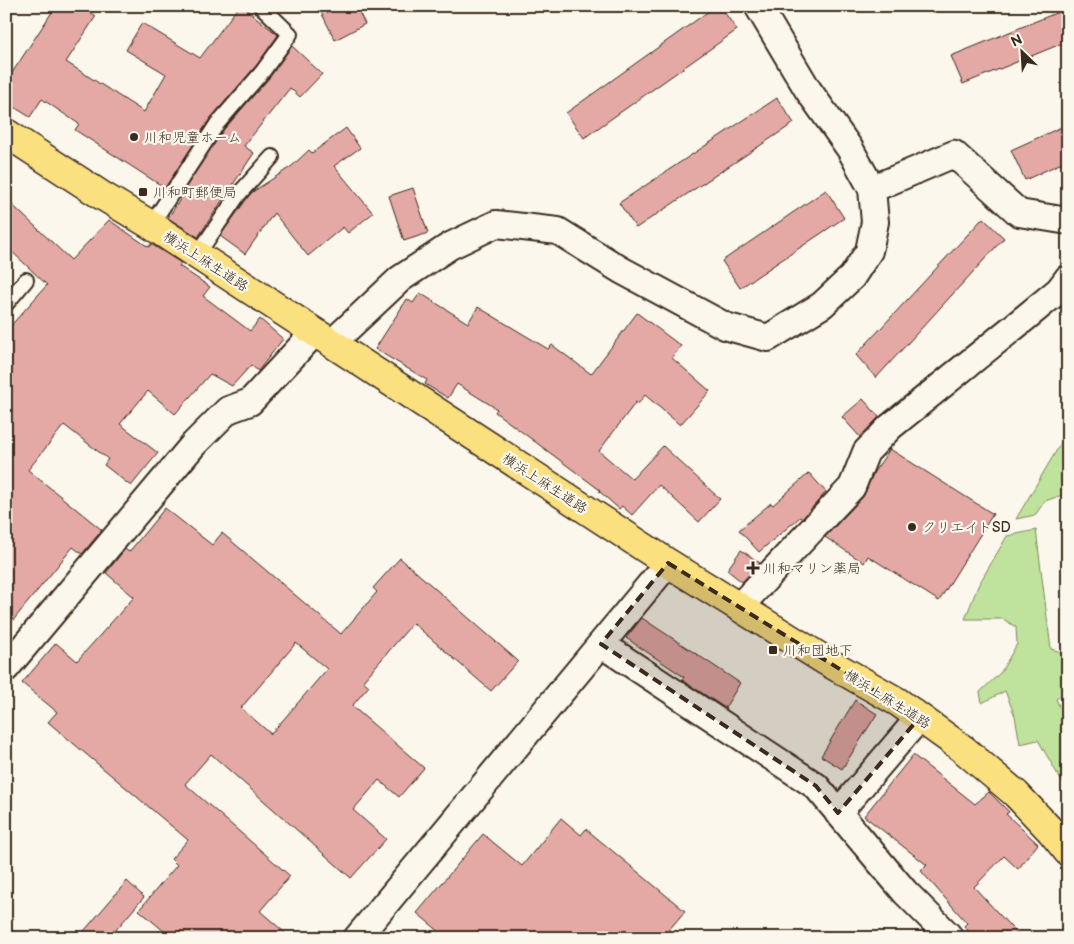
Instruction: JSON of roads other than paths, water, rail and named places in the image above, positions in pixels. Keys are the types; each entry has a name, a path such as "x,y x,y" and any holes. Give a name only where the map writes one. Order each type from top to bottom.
{"main road":[{"name":"横浜上麻生道路","path":"6,133 103,197 151,225 668,563 826,661 898,702 963,749 1016,794 1068,852"}],"street":[{"path":"6,668 194,444 228,410 250,402 324,338 400,279 450,246 496,224 558,231 621,270 725,326 768,338 822,304 852,277 869,251 875,222 872,190 850,149 808,90 758,6"},
{"path":"872,190 954,154 1019,213 1068,221"},
{"path":"739,607 852,487 866,452 890,427 1059,290 1068,278"},
{"path":"358,938 668,563"},
{"path":"601,644 816,786 905,892 948,935 946,938"},
{"path":"838,813 919,718"}],"lane":[{"path":"151,225 217,124 290,34 261,6"},
{"path":"197,255 238,195 272,157"},
{"path":"6,304 26,280"}],"place":[{"name":"川和児童ホーム","path":"134,137"},
{"name":"川和町郵便局","path":"143,192"},
{"name":"クリエイトSD","path":"912,527"},
{"name":"川和マリン薬局","path":"753,568"},
{"name":"川和団地下","path":"773,650"}]}
